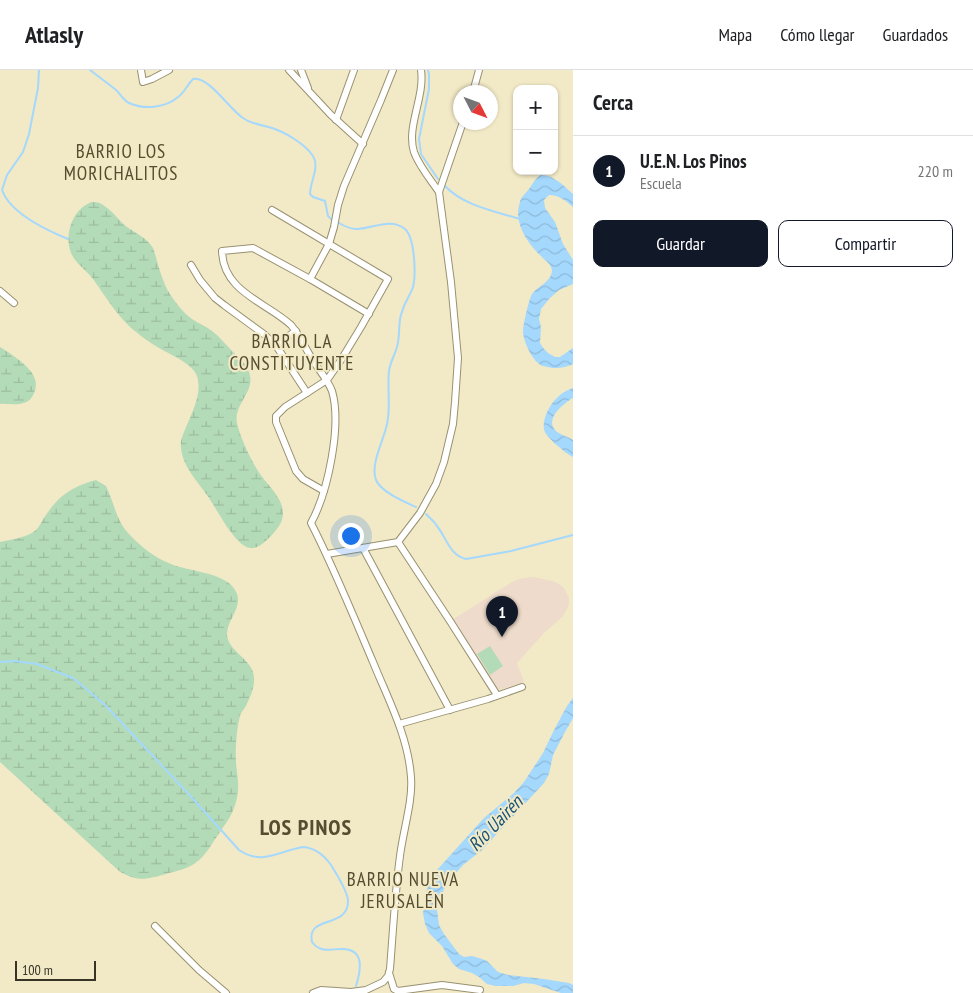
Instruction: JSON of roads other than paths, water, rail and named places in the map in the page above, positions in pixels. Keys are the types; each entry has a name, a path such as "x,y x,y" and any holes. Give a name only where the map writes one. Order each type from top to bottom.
{"street":[{"path":"141,70 144,82 169,70"},
{"path":"289,70 336,120 362,144"},
{"path":"301,70 309,92"},
{"path":"336,120 354,70"},
{"path":"310,279 329,244 347,177 393,70"},
{"path":"421,70 422,87 414,128 414,152 422,168 439,192"},
{"path":"475,85 479,70"},
{"path":"326,554 398,542 420,513 440,473 448,446 455,402 458,358 451,282 439,192 460,130"},
{"path":"272,210 388,279 369,314 327,380 280,411 276,416 296,472 303,479 324,491"},
{"path":"369,314 253,248 222,251 224,268 238,287 287,321 296,331 327,380 333,398 336,421 334,444 324,491 311,523 399,724 411,777 397,879 389,973 394,989 398,991 442,985 480,990"},
{"path":"191,265 200,280 216,298 265,335 275,345 307,392"},
{"path":"0,291 14,303"},
{"path":"275,345 296,331"},
{"path":"398,542 497,695"},
{"path":"363,548 450,710"},
{"path":"399,724 522,687"},
{"path":"155,926 199,970 226,993"},
{"path":"313,993 321,990 360,991 379,984 389,973"}],"water":[{"path":"541,175 546,175 562,184 573,194 573,207 556,196 549,195 544,200 545,208 555,222 563,244 573,260 573,284 559,290 549,299 541,309 539,319 541,327 540,343 548,353 555,357 560,357 573,348 573,364 566,367 551,368 539,364 532,356 523,335 526,312 532,294 547,281 552,271 550,264 526,238 518,217 521,199"},
{"path":"573,388 573,398 557,411 552,421 557,432 573,440 573,457 554,443 546,434 544,424 546,414 552,403 562,393"},
{"name":"Río Uairén","path":"573,698 573,718 553,755 549,774 544,783 482,850 463,865 449,881 444,889 437,910 439,925 459,954 464,957 472,956 487,961 498,972 508,975 569,983 573,985 573,993 561,993 534,984 524,983 513,986 495,986 487,984 479,977 459,969 453,964 442,946 429,933 423,913 427,889 437,870 484,818 524,782 543,753"}],"waterway":[{"path":"39,70 38,88 29,134 23,152 7,175 2,190 13,206 30,220 68,239"},
{"path":"90,70 115,89 127,102 142,107 161,106 173,101 193,79 205,82 243,118 283,132 300,143 313,156 315,170 310,194 325,201 328,216 331,219"},
{"path":"428,70 429,89 419,139 421,154 438,179"},
{"path":"445,186 470,203 520,219"},
{"path":"339,223 357,229 381,224 394,224 405,229 411,240 414,257 414,281 401,315 399,338 390,367 388,418 376,459 375,474 376,480 383,489 416,507"},
{"path":"426,514 436,524 452,550 466,559 511,551 573,535"},
{"path":"0,662 14,661 37,664 73,678 104,704 239,850 247,855 255,857 271,856 303,847 316,850 322,855 338,877 348,900 342,915 315,928 312,933 312,942 318,948 329,950 342,949 355,953 360,962 356,986"}],"place":[{"name":"U.E.N. Los Pinos","path":"502,637"}],"district":[{"name":"BARRIO LOS MORICHALITOS","path":"121,162"},
{"name":"BARRIO LA CONSTITUYENTE","path":"292,352"},
{"name":"LOS PINOS","path":"306,827"},
{"name":"BARRIO NUEVA JERUSALÉN","path":"403,890"}]}
